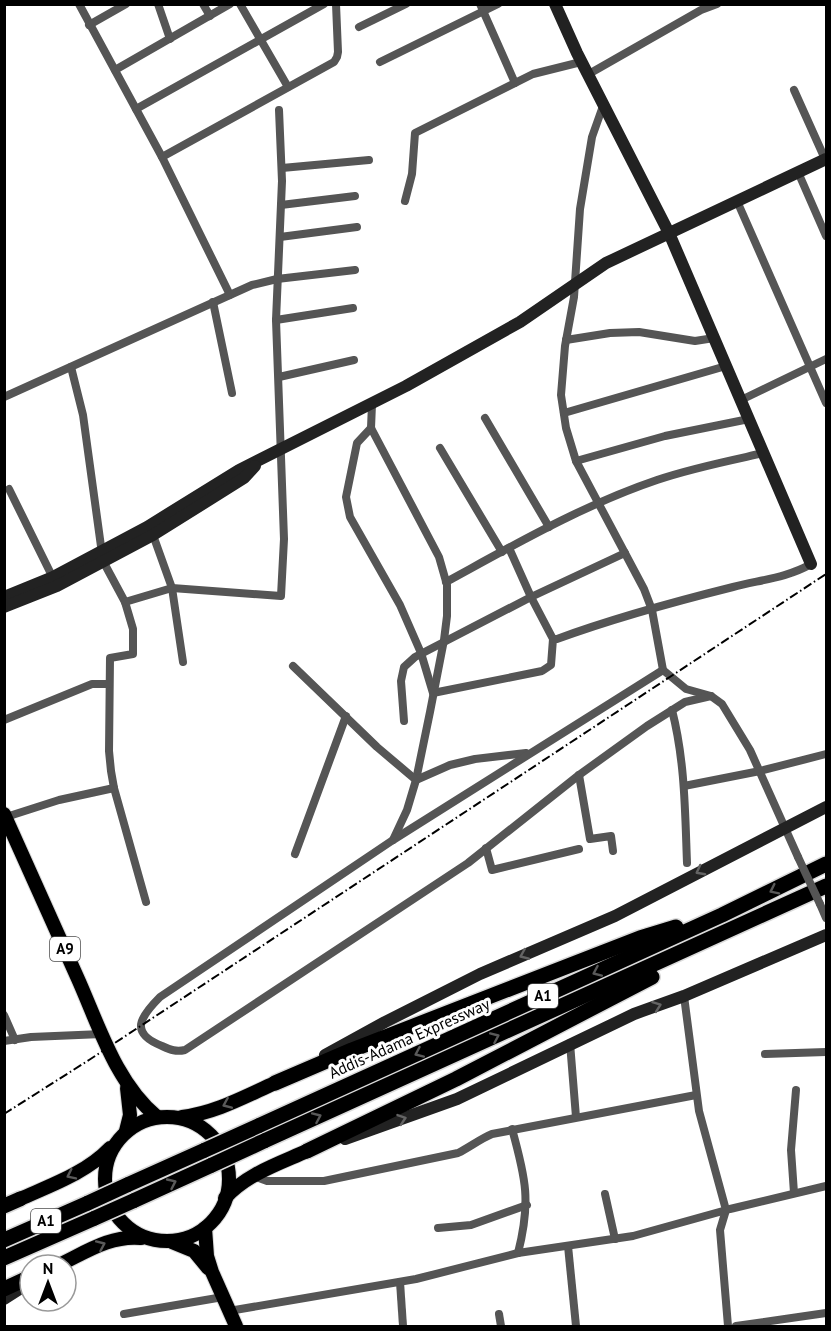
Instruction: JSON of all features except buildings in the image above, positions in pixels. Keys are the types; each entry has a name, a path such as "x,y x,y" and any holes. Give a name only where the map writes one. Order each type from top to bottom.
{"highway":[{"name":"Addis-Adama Expressway","path":"4,1240 722,915 826,864"},
{"name":"Addis-Adama Expressway","path":"4,1258 731,931 826,886"},
{"path":"275,1083 351,1050 640,938 722,915"},
{"path":"307,1151 569,1021 672,967 731,931"},
{"path":"4,1206 20,1199"},
{"path":"4,1289 18,1283"}],"main road":[{"name":"A9","path":"5,816 126,1083 136,1097 157,1117"},
{"name":"A9","path":"126,1083 130,1102 126,1131"},
{"path":"20,1199 85,1168 99,1159 126,1131 141,1122 157,1117 201,1114 275,1083"},
{"path":"170,1241 189,1237 205,1228 222,1209 228,1190 229,1170 223,1151 211,1135 195,1123 177,1117"},
{"path":"116,1143 108,1156 104,1176 106,1196 114,1214 128,1229 146,1238"},
{"path":"225,1198 253,1175 307,1151"},
{"path":"205,1228 207,1256 212,1272 236,1326"},
{"path":"78,1256 107,1241 127,1236 146,1238 170,1241 194,1251 212,1272"}],"street":[{"path":"79,4 162,157 230,295"},
{"path":"89,25 126,4"},
{"path":"158,4 170,39"},
{"path":"203,4 210,16"},
{"path":"115,70 230,4"},
{"path":"240,4 288,87"},
{"path":"136,109 324,4"},
{"path":"162,157 334,62 338,57 336,4"},
{"path":"359,27 406,4"},
{"path":"380,62 482,8 498,4"},
{"path":"553,639 620,616 734,586 796,573 811,564 669,233 587,75 555,4"},
{"path":"587,75 700,7 717,4"},
{"path":"482,8 515,83"},
{"path":"405,201 412,174 415,133 533,74 581,62"},
{"path":"4,607 102,556 239,470 372,404 520,322 606,263 826,159 794,90"},
{"path":"603,106 592,137 580,209 575,285 566,340 561,394 576,461 644,589 652,609 663,670 686,689 711,696 722,704 750,750 826,918"},
{"path":"125,602 172,588 281,596 284,539 276,320 282,168 279,110"},
{"path":"282,168 369,160"},
{"path":"798,172 826,236"},
{"path":"281,205 355,196"},
{"path":"737,201 826,403"},
{"path":"280,237 357,227"},
{"path":"4,397 252,285 277,279 355,270"},
{"path":"213,302 231,393"},
{"path":"276,320 353,308"},
{"path":"566,340 610,333 639,332 695,341 714,338"},
{"path":"741,400 826,359"},
{"path":"279,377 354,360"},
{"path":"564,413 726,366"},
{"path":"71,367 83,415 102,556 125,602 133,629 133,654 110,658 109,751 114,788 146,902"},
{"path":"372,404 372,428 439,557 446,582 447,616 430,712 416,780 393,840"},
{"path":"485,418 549,527"},
{"path":"576,461 665,436 749,419"},
{"path":"372,428 357,443 346,497 350,517 400,605 421,653 433,693"},
{"path":"433,693 547,669 551,665 553,639 505,550 440,448"},
{"path":"446,582 598,503 666,477 764,453"},
{"path":"102,556 153,535 244,478 261,461"},
{"path":"9,489 55,581"},
{"path":"153,535 172,588 183,662"},
{"path":"404,721 401,681 404,668 421,653 531,597 625,553"},
{"path":"4,597 55,581"},
{"path":"294,666 377,747 416,780"},
{"path":"663,670 393,840 160,997 145,1012 141,1025 142,1033 149,1041 177,1052 185,1050 468,863 579,775 672,710 685,702 711,696"},
{"path":"4,720 92,684 109,684"},
{"path":"672,710 679,737 684,786 687,863"},
{"path":"295,854 346,716"},
{"path":"416,780 450,765 475,759 532,752"},
{"path":"684,786 760,771 826,754"},
{"path":"579,775 590,839 611,836 613,851"},
{"path":"5,816 89,792 114,788"},
{"path":"275,1083 406,1011 480,974 615,916 785,826 826,807"},
{"path":"486,848 492,870 579,849"},
{"path":"307,1151 411,1117 457,1099 634,1014 684,996 826,935"},
{"path":"684,996 696,1095 726,1210 720,1230 728,1326"},
{"path":"4,1015 15,1040"},
{"path":"4,1041 31,1037 102,1034"},
{"path":"570,1043 576,1117"},
{"path":"765,1054 826,1052"},
{"path":"794,1193 791,1150 796,1090"},
{"path":"253,1175 267,1181 324,1181 458,1153 471,1147 478,1139 512,1129 696,1095"},
{"path":"512,1129 524,1171 527,1205 518,1253"},
{"path":"229,1311 400,1282 518,1253 633,1236 726,1210 826,1186"},
{"path":"605,1194 615,1239"},
{"path":"438,1228 471,1226 527,1205"},
{"path":"568,1245 576,1326"},
{"path":"400,1282 403,1326"},
{"path":"4,1299 18,1290"},
{"path":"124,1314 223,1297"},
{"path":"736,1326 826,1313"},
{"path":"499,1314 501,1326"}],"railway":[{"path":"4,1114 826,574"}]}
